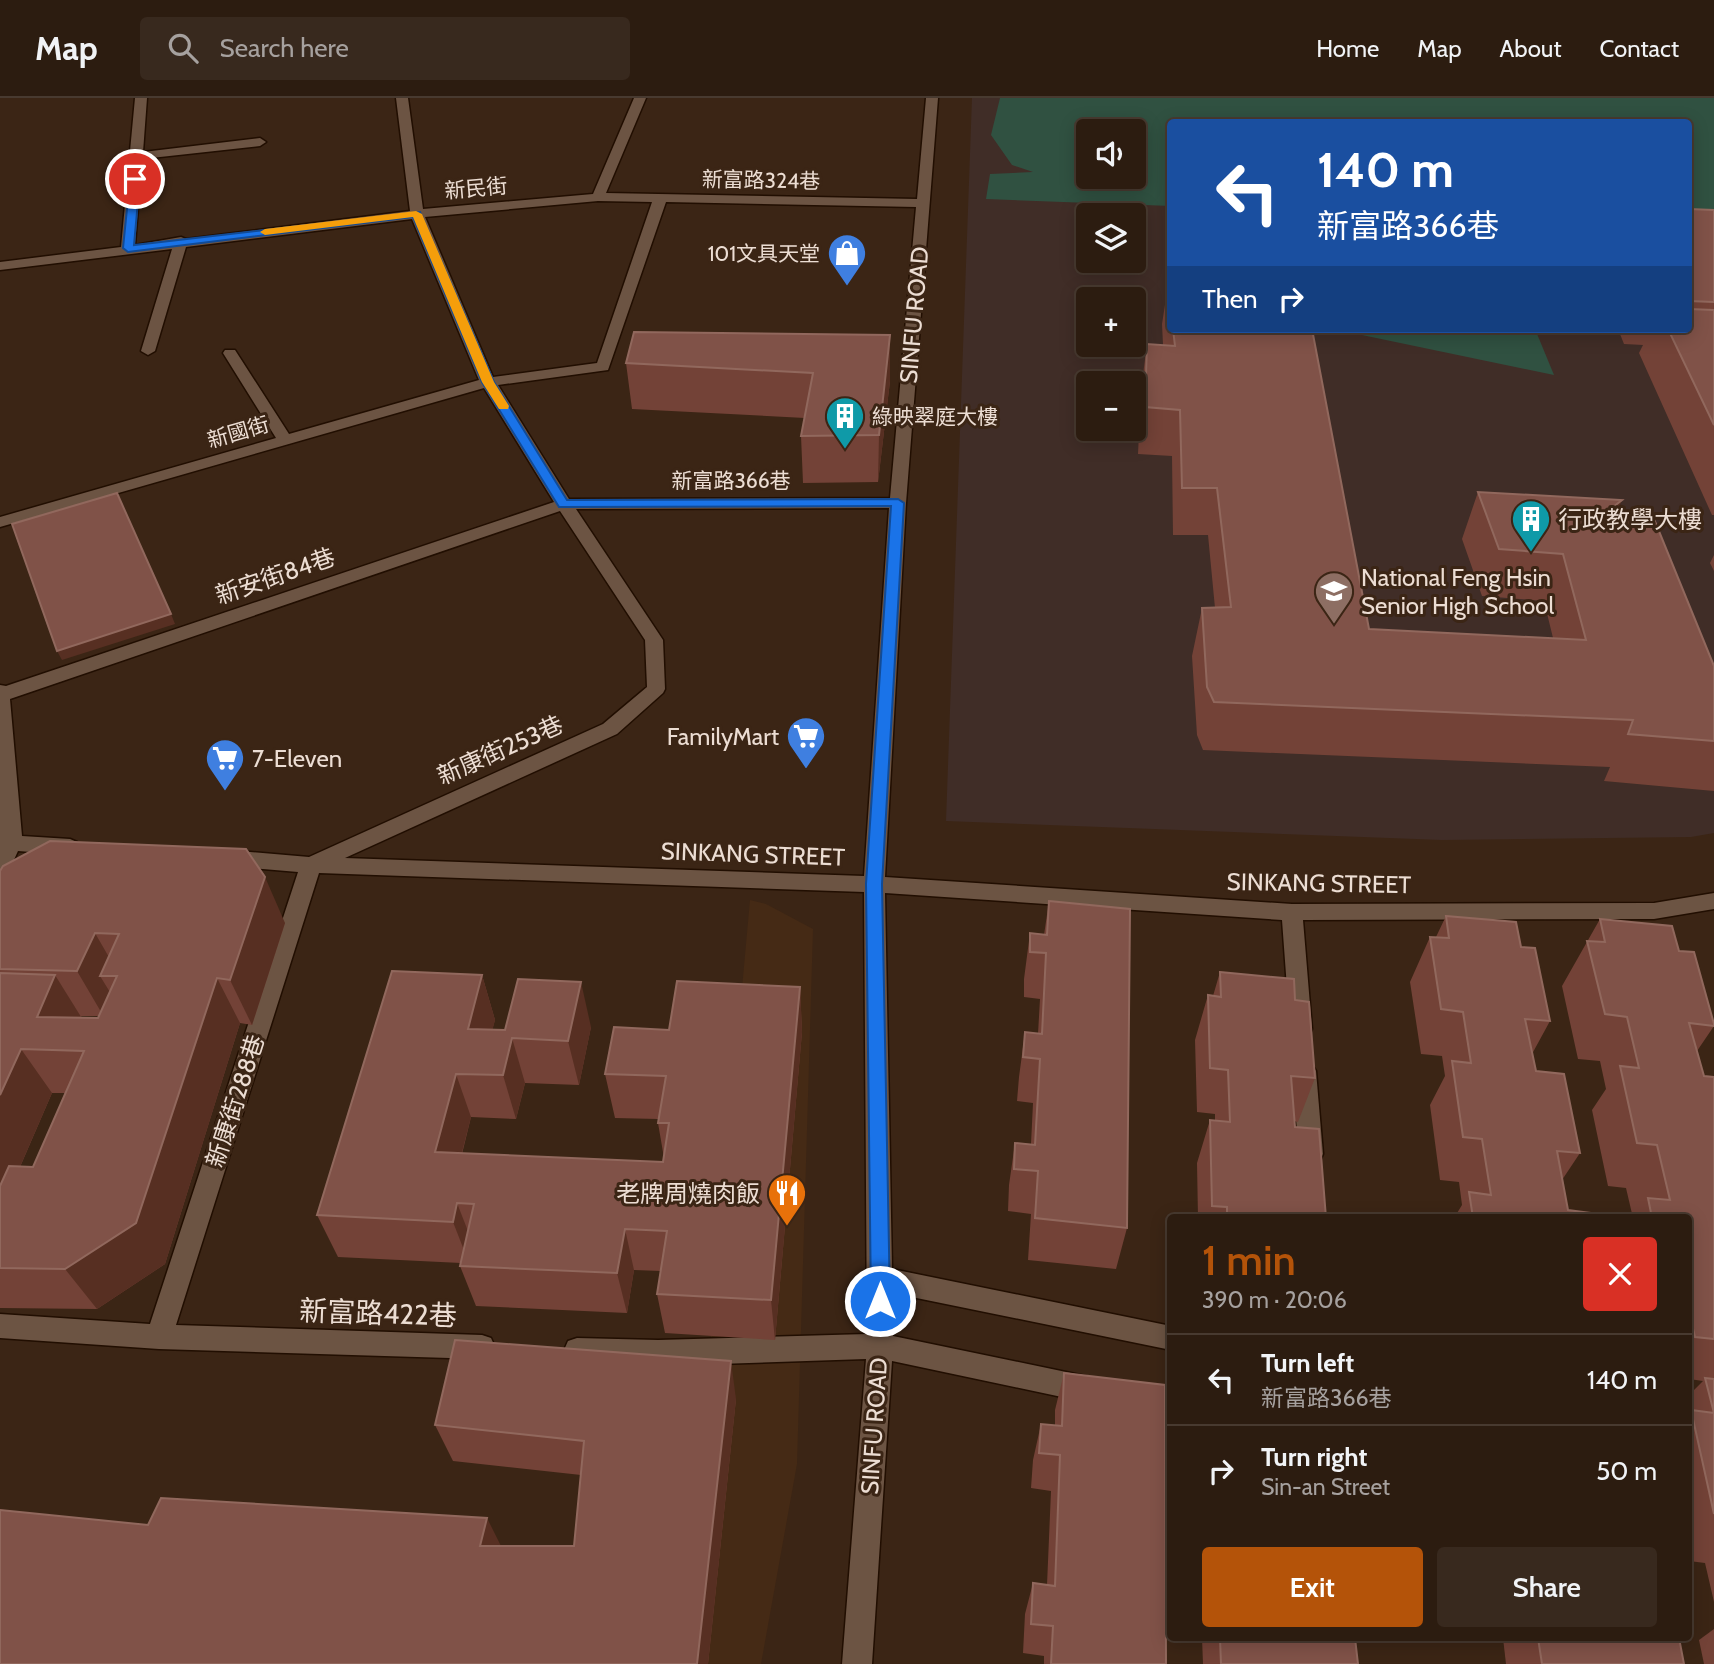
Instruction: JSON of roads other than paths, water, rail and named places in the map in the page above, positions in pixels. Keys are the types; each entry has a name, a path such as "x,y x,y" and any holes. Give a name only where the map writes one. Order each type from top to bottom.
{"street":[{"path":"128,248 141,98"},
{"path":"402,98 416,214 488,382 564,504"},
{"path":"598,197 640,98"},
{"name":"SINFU ROAD","path":"857,1664 880,1346 874,884 898,503 932,98"},
{"path":"138,156 260,142"},
{"name":"新民街","path":"0,266 181,241 416,214 598,197"},
{"name":"新富路324巷","path":"598,197 924,203"},
{"name":"新國街","path":"0,522 488,382 603,367 660,199"},
{"path":"148,351 181,241"},
{"path":"230,352 285,440"},
{"name":"新富路366巷","path":"564,504 898,503"},
{"name":"新康街253巷","path":"311,865 610,729 656,689 654,640 564,504"},
{"name":"新安街84巷","path":"1,693 564,504"},
{"path":"0,869 6,842 1,693"},
{"path":"6,842 94,849"},
{"name":"SINKANG STREET","path":"202,857 311,865 874,884 1292,912 1654,911 1714,901"},
{"name":"新康街288巷","path":"159,1337 311,865"},
{"path":"1654,911 1661,937"},
{"path":"1292,912 1313,1176"},
{"path":"881,1279 1167,1337"},
{"name":"新富路422巷","path":"0,1326 159,1337 506,1348"},
{"path":"547,1349 658,1353 880,1346 1118,1395"}],"place":[{"name":"101文具天堂","path":"847,287"},
{"name":"綠映翠庭大樓","path":"845,450"},
{"name":"行政教學大樓","path":"1531,553"},
{"name":"National Feng Hsin Senior High School","path":"1334,625"},
{"name":"FamilyMart","path":"806,770"},
{"name":"7-Eleven","path":"225,792"},
{"name":"老牌周燒肉飯","path":"787,1227"}]}
